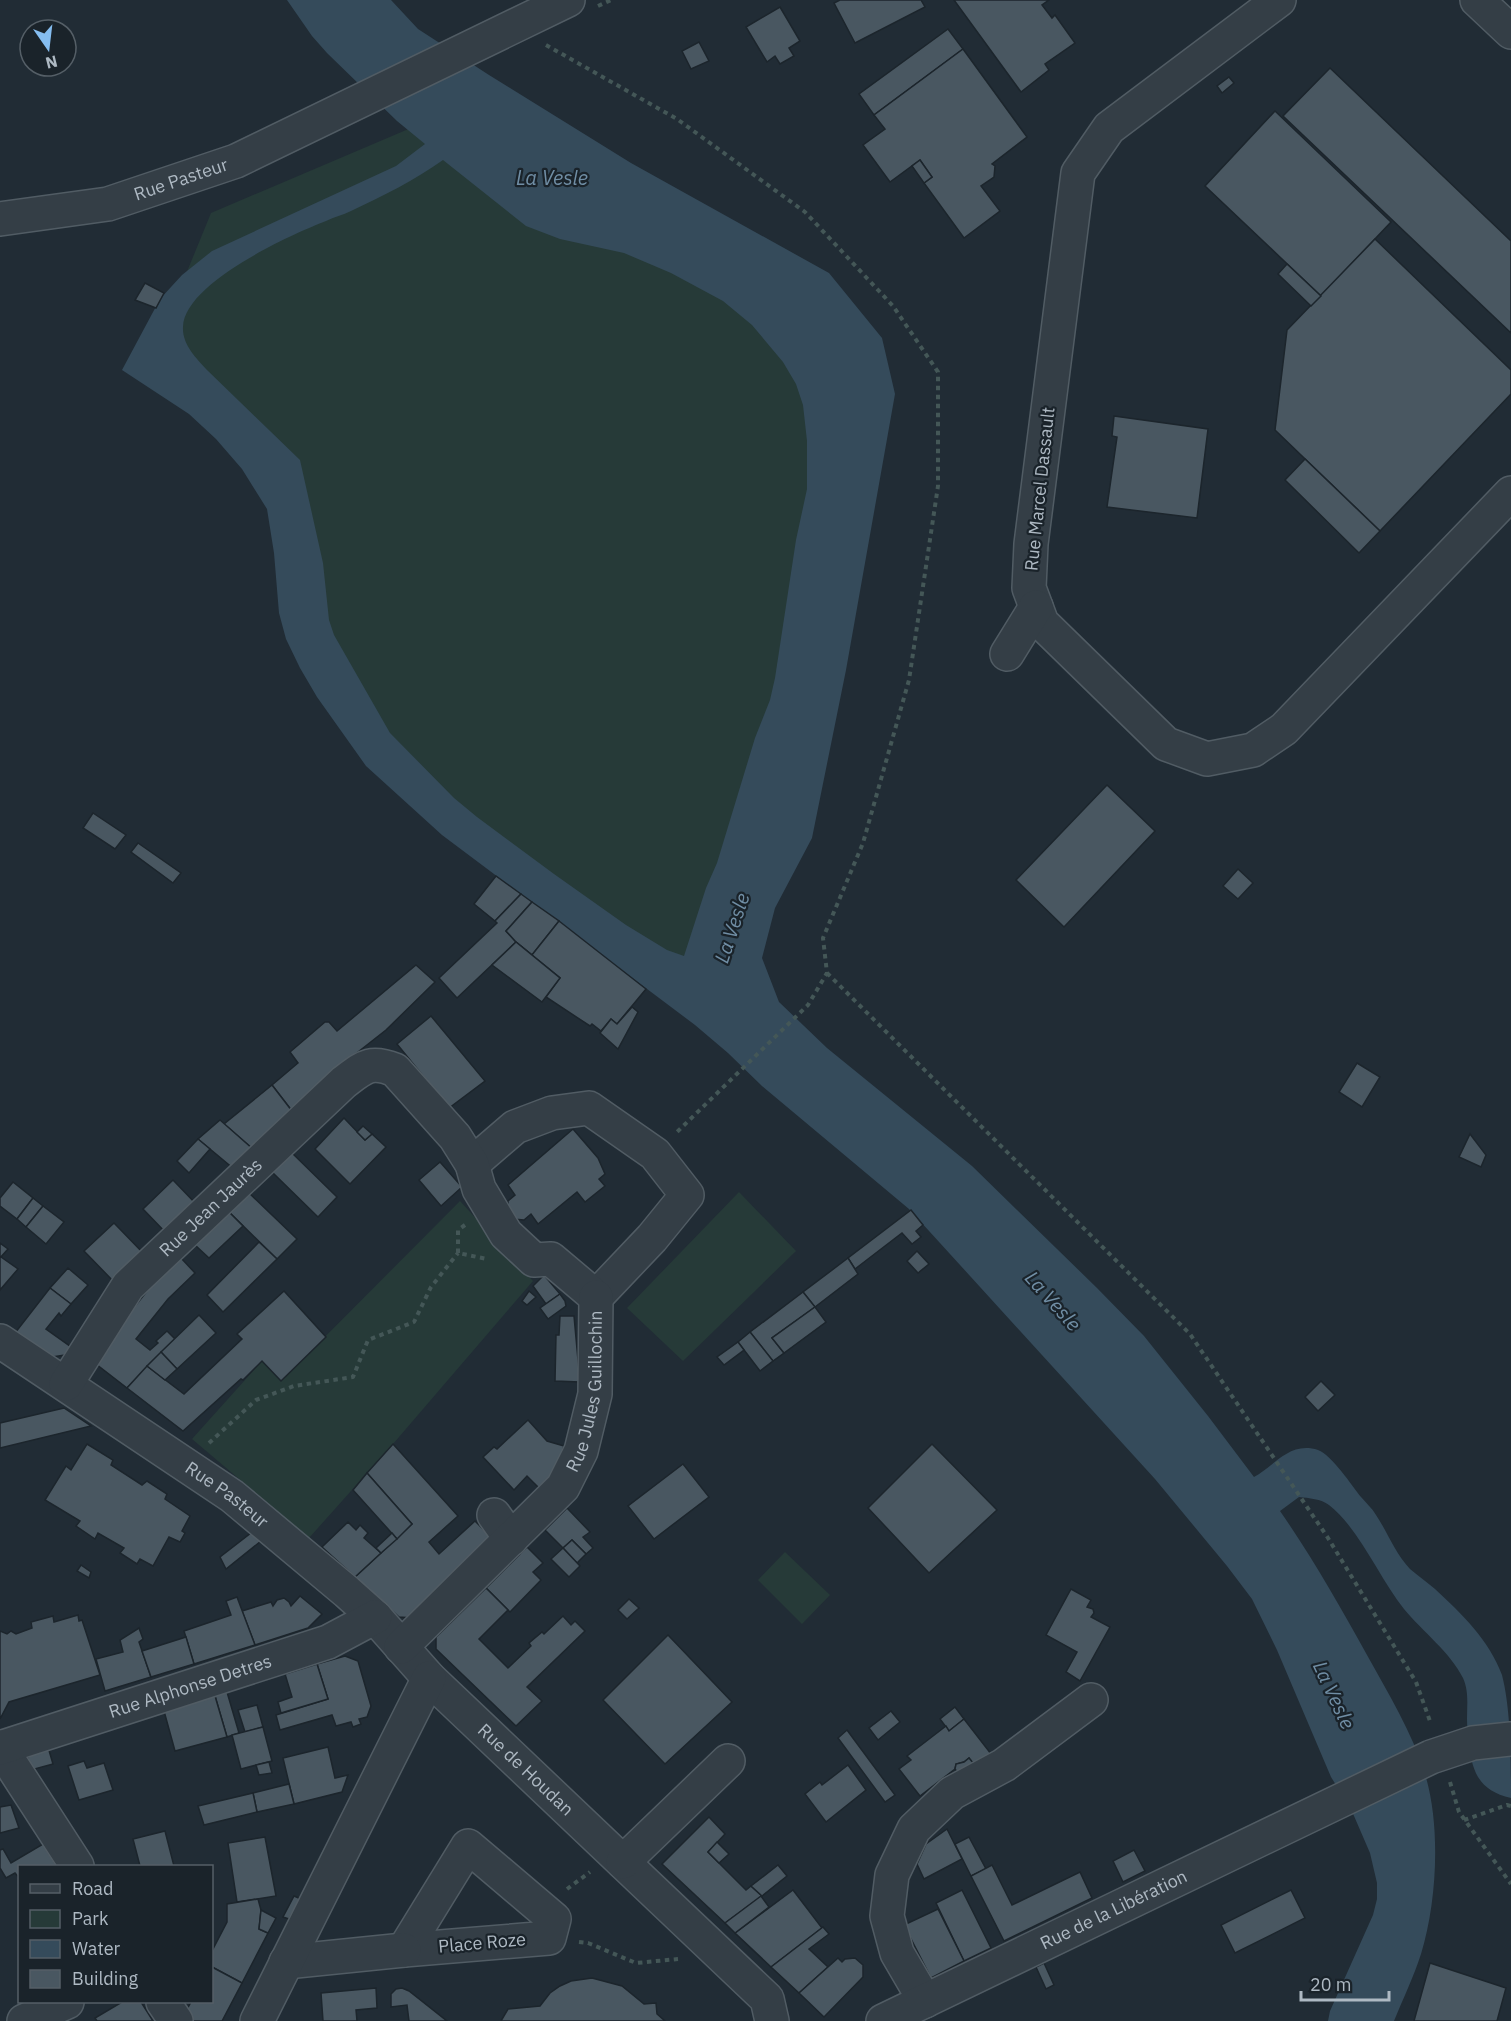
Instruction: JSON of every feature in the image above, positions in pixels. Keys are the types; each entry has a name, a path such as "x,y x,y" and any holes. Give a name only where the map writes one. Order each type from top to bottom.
{"street":[{"name":"Rue Pasteur","path":"0,219 108,204 236,161 568,0"},
{"name":"Rue Marcel Dassault","path":"1279,0 1109,128 1078,172 1031,544 1029,588 1042,623 1166,744 1205,771 1253,750 1284,729 1511,493"},
{"path":"1477,0 1511,32"},
{"path":"1007,654 1036,607"},
{"name":"Rue Jean Jaurès","path":"66,1384 128,1286 344,1082 366,1066 384,1065 395,1070 463,1150"},
{"path":"463,1150 552,1113 589,1108 655,1154 687,1195 652,1238 596,1297"},
{"name":"Rue Jules Guillochin","path":"402,1647 502,1527 563,1487 580,1450 595,1394 596,1297 550,1259 534,1260 506,1234 479,1189 463,1150"},
{"name":"Rue Pasteur","path":"0,1341 241,1504 375,1617 429,1678"},
{"name":"Rue Alphonse Detres","path":"0,1748 328,1642 375,1617"},
{"path":"257,2021 429,1678"},
{"name":"Rue de Houdan","path":"429,1678 767,1999 772,2021"},
{"path":"925,2001 897,1953 887,1916 892,1875 914,1829 952,1793 1004,1765 1091,1700"},
{"name":"Rue de la Libération","path":"883,2021 1436,1755 1473,1743 1511,1739"},
{"path":"0,1748 76,1865"},
{"path":"615,1855 728,1761"},
{"name":"Place Roze","path":"468,1846 554,1919 549,1938 404,1950 468,1846"},
{"path":"286,1962 404,1950"},
{"path":"24,2021 63,2003"},
{"path":"164,2003 176,2021"}],"path":[{"path":"543,43 677,120 805,212 893,306 938,372 938,486 909,680 863,843 823,938 827,973 808,1005 655,1154"},
{"path":"827,973 1190,1334 1328,1538 1416,1682 1436,1755 1459,1812 1511,1884"},
{"path":"183,1463 198,1453 256,1400 294,1386 353,1377 368,1340 414,1322 431,1287 458,1253"},
{"path":"1464,1820 1508,1805 1511,1806"},
{"path":"544,1911 568,1887 615,1855"},
{"path":"588,1943 636,1963 696,1957 712,1947"}],"green space":[{"path":"479,99 873,369 745,980 666,992 382,753 288,572 272,473 159,340 211,213"},
{"path":"739,1192 796,1251 683,1361 627,1308"},
{"path":"460,1201 533,1281 309,1538 192,1439 262,1361 281,1381"},
{"path":"785,1552 830,1595 802,1624 758,1580"}],"water":[{"name":"La Vesle","path":"287,0 391,0 418,29 489,75 631,163 829,273 882,338 895,394 846,670 812,838 775,908 762,958 779,1002 827,1048 972,1166 1097,1288 1144,1336 1254,1477 1283,1456 1299,1449 1308,1448 1323,1453 1373,1510 1410,1569 1455,1608 1490,1650 1502,1675 1505,1689 1510,1735 1511,1798 1492,1791 1476,1773 1469,1746 1466,1688 1458,1669 1404,1609 1350,1526 1329,1505 1315,1499 1299,1497 1280,1511 1325,1582 1399,1713 1420,1758 1430,1795 1435,1840 1431,1911 1421,1954 1394,2021 1328,2021 1330,2011 1373,1915 1377,1899 1377,1883 1370,1853 1351,1809 1331,1777 1277,1650 1252,1599 1227,1566 1155,1479 909,1209 762,1086 695,1025 442,835 366,766 317,697 286,639 279,613 274,553 267,509 242,469 216,439 189,414 122,370 160,299 182,275 212,251 396,166 425,144 397,121 312,36","holes":["443,160 526,226 560,239 624,253 671,273 723,301 752,325 783,362 796,384 803,405 807,441 807,489 796,540 775,678 770,700 755,738 717,863 706,888 684,956 667,950 626,925 477,817 454,798 390,733 334,635 329,620 323,563 300,460 198,361 190,350 183,333 188,310 201,294 241,263 289,237 387,194"]}],"building":[{"path":"840,0 921,0 925,7 855,43 834,3"},
{"path":"954,0 1049,0 1042,5 1052,18 1055,15 1075,43 1045,64 1049,70 1021,92"},
{"path":"780,7 800,41 789,48 794,56 780,64 775,56 767,62 746,27"},
{"path":"948,29 963,49 874,115 859,94"},
{"path":"699,42 709,61 691,69 682,51"},
{"path":"963,49 1027,137 992,164 995,166 994,177 981,186 1000,211 964,238 924,183 932,177 920,160 890,182 863,145 885,129 874,115"},
{"path":"1330,68 1511,241 1511,333 1283,116"},
{"path":"1229,77 1234,83 1222,93 1217,86"},
{"path":"1275,111 1391,222 1321,296 1205,186"},
{"path":"920,160 932,177 924,183 912,166"},
{"path":"1375,239 1511,370 1511,394 1380,531 1275,430 1287,330"},
{"path":"1287,264 1321,296 1311,306 1278,274"},
{"path":"145,283 164,293 156,308 135,300"},
{"path":"1114,416 1208,429 1197,518 1107,507 1117,437 1112,436"},
{"path":"1305,459 1380,531 1359,553 1285,480"},
{"path":"1107,785 1155,831 1064,927 1016,880"},
{"path":"93,813 126,835 115,849 83,828"},
{"path":"138,843 181,873 173,883 131,852"},
{"path":"1238,869 1253,883 1238,899 1223,886"},
{"path":"496,876 521,894 495,921 474,904"},
{"path":"521,894 532,902 506,931 516,942 457,998 439,978 497,923 495,921"},
{"path":"532,902 559,921 532,955 506,931"},
{"path":"559,921 646,989 617,1024 611,1019 601,1031 546,997 560,978 516,942 532,955"},
{"path":"516,942 560,978 542,1002 492,965"},
{"path":"416,965 435,982 386,1030 330,1074 292,1111 272,1085 298,1063 290,1052 325,1022 329,1022 337,1031"},
{"path":"632,1007 638,1012 618,1049 600,1033 611,1019 617,1024"},
{"path":"431,1016 485,1081 449,1108 397,1044"},
{"path":"1357,1063 1380,1077 1362,1107 1339,1092"},
{"path":"272,1085 292,1111 254,1150 224,1124"},
{"path":"344,1118 365,1140 372,1134 386,1147 350,1184 315,1149"},
{"path":"220,1120 254,1150 234,1169 198,1139"},
{"path":"363,1126 372,1134 365,1140 357,1132"},
{"path":"573,1129 598,1158 605,1174 599,1179 605,1186 585,1202 577,1192 538,1224 531,1214 524,1220 513,1219 508,1211 508,1201 515,1195 508,1185"},
{"path":"1470,1134 1486,1155 1481,1167 1459,1157"},
{"path":"198,1139 210,1149 189,1173 177,1161"},
{"path":"291,1152 337,1197 318,1217 272,1172"},
{"path":"440,1162 462,1187 441,1206 419,1180"},
{"path":"173,1180 197,1205 168,1235 143,1209"},
{"path":"13,1182 33,1198 17,1219 0,1206 0,1198"},
{"path":"249,1193 297,1239 277,1259 229,1212"},
{"path":"33,1198 43,1206 26,1227 17,1219"},
{"path":"43,1206 64,1222 46,1244 26,1227"},
{"path":"911,1210 923,1225 916,1231 921,1237 912,1244 902,1233 855,1269 848,1258"},
{"path":"229,1212 243,1226 209,1258 195,1245"},
{"path":"114,1223 145,1255 116,1284 84,1251"},
{"path":"259,1242 277,1259 223,1312 207,1295"},
{"path":"0,1243 8,1249 0,1258"},
{"path":"917,1251 929,1264 918,1273 907,1261"},
{"path":"0,1258 18,1269 0,1290"},
{"path":"181,1258 195,1273 168,1299 136,1339 150,1350 167,1331 175,1339 127,1388 96,1364 128,1315 151,1286"},
{"path":"848,1258 858,1274 815,1307 803,1292"},
{"path":"68,1268 88,1285 71,1304 50,1288"},
{"path":"544,1275 560,1294 546,1304 533,1286"},
{"path":"50,1288 71,1304 61,1316 59,1313 46,1329 71,1347 65,1355 52,1357 15,1333"},
{"path":"284,1291 326,1337 281,1381 262,1361 183,1431 127,1388 147,1366 184,1394 242,1339 237,1334"},
{"path":"529,1291 536,1297 527,1305 522,1301"},
{"path":"803,1292 815,1307 772,1338 784,1353 773,1361 750,1332"},
{"path":"560,1294 566,1306 548,1319 540,1308"},
{"path":"815,1307 826,1322 784,1353 772,1338"},
{"path":"199,1315 216,1333 177,1369 161,1352"},
{"path":"560,1316 574,1316 580,1382 555,1381 556,1335 559,1335"},
{"path":"750,1332 773,1361 760,1371 738,1342"},
{"path":"738,1342 744,1350 724,1365 717,1357"},
{"path":"161,1352 177,1369 165,1380 147,1366"},
{"path":"1321,1381 1335,1395 1318,1411 1305,1397"},
{"path":"64,1408 91,1426 0,1448 0,1423"},
{"path":"528,1420 547,1441 564,1446 554,1480 542,1491 527,1476 514,1490 483,1457 494,1447 497,1449"},
{"path":"87,1444 113,1460 111,1465 142,1485 147,1481 167,1494 165,1499 190,1516 182,1531 185,1533 180,1542 169,1537 153,1566 140,1559 137,1564 120,1553 124,1548 98,1533 95,1539 76,1526 80,1521 45,1500 66,1466 71,1470"},
{"path":"393,1444 458,1516 429,1542 439,1554 475,1521 493,1539 413,1618 399,1617 355,1577 412,1524 367,1473"},
{"path":"932,1444 997,1510 929,1573 868,1508"},
{"path":"683,1464 709,1497 654,1539 628,1506"},
{"path":"367,1473 412,1524 397,1539 353,1490"},
{"path":"567,1508 590,1532 583,1537 593,1548 586,1554 572,1540 563,1548 545,1530"},
{"path":"348,1522 356,1530 360,1525 368,1533 364,1538 381,1553 355,1577 322,1547"},
{"path":"251,1533 261,1541 226,1569 220,1557"},
{"path":"392,1533 397,1539 381,1553 376,1548"},
{"path":"572,1540 586,1554 577,1563 563,1548"},
{"path":"527,1547 543,1563 533,1572 541,1580 510,1612 486,1588"},
{"path":"563,1548 580,1566 569,1577 551,1559"},
{"path":"81,1565 91,1572 89,1578 77,1571"},
{"path":"486,1588 508,1610 479,1639 508,1668 531,1646 529,1643 542,1632 544,1634 563,1616 571,1625 575,1621 585,1631 527,1687 542,1701 516,1726 436,1649 436,1637"},
{"path":"1071,1589 1091,1600 1087,1607 1093,1609 1094,1613 1091,1617 1110,1627 1080,1681 1066,1672 1077,1652 1046,1635"},
{"path":"300,1596 322,1614 308,1628 255,1645 242,1611 271,1602 273,1606 277,1600 284,1598 291,1606"},
{"path":"237,1597 255,1645 194,1664 184,1631 231,1615 226,1601"},
{"path":"629,1599 639,1608 627,1619 618,1610"},
{"path":"78,1615 79,1621 82,1620 100,1675 9,1702 0,1719 0,1631 7,1634 11,1631 16,1634 32,1628 31,1622 53,1616 54,1622"},
{"path":"139,1628 143,1639 139,1642 151,1677 105,1691 96,1659 123,1652 120,1640"},
{"path":"668,1635 732,1702 665,1764 603,1700"},
{"path":"186,1637 194,1664 151,1677 142,1651"},
{"path":"345,1656 358,1661 371,1706 367,1717 359,1719 361,1724 353,1727 351,1722 336,1726 332,1715 280,1730 276,1715 328,1699 317,1664"},
{"path":"317,1664 328,1699 281,1713 278,1702 292,1697 285,1674"},
{"path":"227,1692 239,1733 227,1737 215,1696"},
{"path":"215,1696 227,1737 175,1751 164,1711"},
{"path":"257,1705 263,1727 245,1732 238,1710"},
{"path":"955,1707 964,1719 949,1731 940,1719"},
{"path":"891,1711 900,1722 878,1740 869,1728"},
{"path":"964,1719 995,1759 979,1771 969,1758 956,1764 955,1769 920,1796 899,1769 911,1760 907,1756 946,1726 949,1731"},
{"path":"263,1727 272,1761 241,1769 232,1735"},
{"path":"847,1730 895,1795 885,1802 838,1738"},
{"path":"48,1747 53,1764 31,1770 26,1762 31,1752"},
{"path":"328,1747 335,1778 348,1775 342,1792 294,1804 283,1758"},
{"path":"969,1758 974,1764 959,1775 955,1769 956,1764"},
{"path":"84,1761 87,1768 104,1763 113,1790 79,1800 68,1766"},
{"path":"269,1762 272,1773 259,1775 256,1765"},
{"path":"848,1765 866,1790 826,1822 805,1794 820,1782 822,1785"},
{"path":"289,1784 294,1804 257,1812 253,1793"},
{"path":"253,1793 257,1812 204,1825 198,1806"},
{"path":"11,1805 19,1828 0,1833 0,1807"},
{"path":"709,1817 725,1834 708,1852 746,1890 751,1886 762,1896 725,1923 662,1864"},
{"path":"947,1829 962,1859 924,1879 917,1864 926,1844"},
{"path":"165,1831 174,1865 140,1865 133,1839"},
{"path":"265,1837 276,1896 237,1902 228,1843"},
{"path":"969,1837 986,1869 971,1876 955,1844"},
{"path":"717,1842 729,1854 719,1863 708,1852"},
{"path":"43,1844 56,1865 18,1865 18,1877 15,1873 6,1878 0,1868 0,1850 3,1849 11,1863"},
{"path":"1134,1850 1145,1871 1123,1882 1113,1861"},
{"path":"778,1865 787,1876 762,1896 751,1886"},
{"path":"992,1865 1012,1905 1080,1872 1092,1898 1004,1941 971,1876"},
{"path":"793,1890 822,1928 771,1967 735,1933"},
{"path":"962,1890 991,1948 964,1961 936,1903"},
{"path":"1291,1890 1305,1918 1235,1953 1221,1925"},
{"path":"294,1896 301,1899 289,1919 283,1917"},
{"path":"761,1896 769,1907 735,1933 725,1923"},
{"path":"258,1899 261,1910 259,1929 268,1933 242,1983 213,1968 213,1949 227,1922 227,1904"},
{"path":"938,1909 964,1961 931,1978 905,1927 906,1924"},
{"path":"261,1910 276,1918 268,1933 259,1929"},
{"path":"823,1927 829,1934 809,1949 828,1967 799,1993 771,1967"},
{"path":"838,1958 842,1962 845,1959 855,1958 863,1965 863,1977 824,2017 799,1993"},
{"path":"1044,1963 1054,1985 1046,1989 1036,1967"},
{"path":"1430,1963 1506,1988 1497,2021 1414,2021"},
{"path":"213,1968 242,1983 222,2021 190,2021 185,2013 190,2003 213,2003"},
{"path":"592,1978 622,1986 644,2004 656,2003 657,2014 665,2021 501,2021 508,2009 540,2006 550,1993 560,1986 571,1981"},
{"path":"376,1988 377,2008 356,2010 357,2021 323,2021 321,1993"},
{"path":"402,1988 447,2021 409,2021 407,2005 391,2007 391,1994 396,1989"},
{"path":"120,2003 142,2003 153,2021 97,2021 95,2018"}]}
